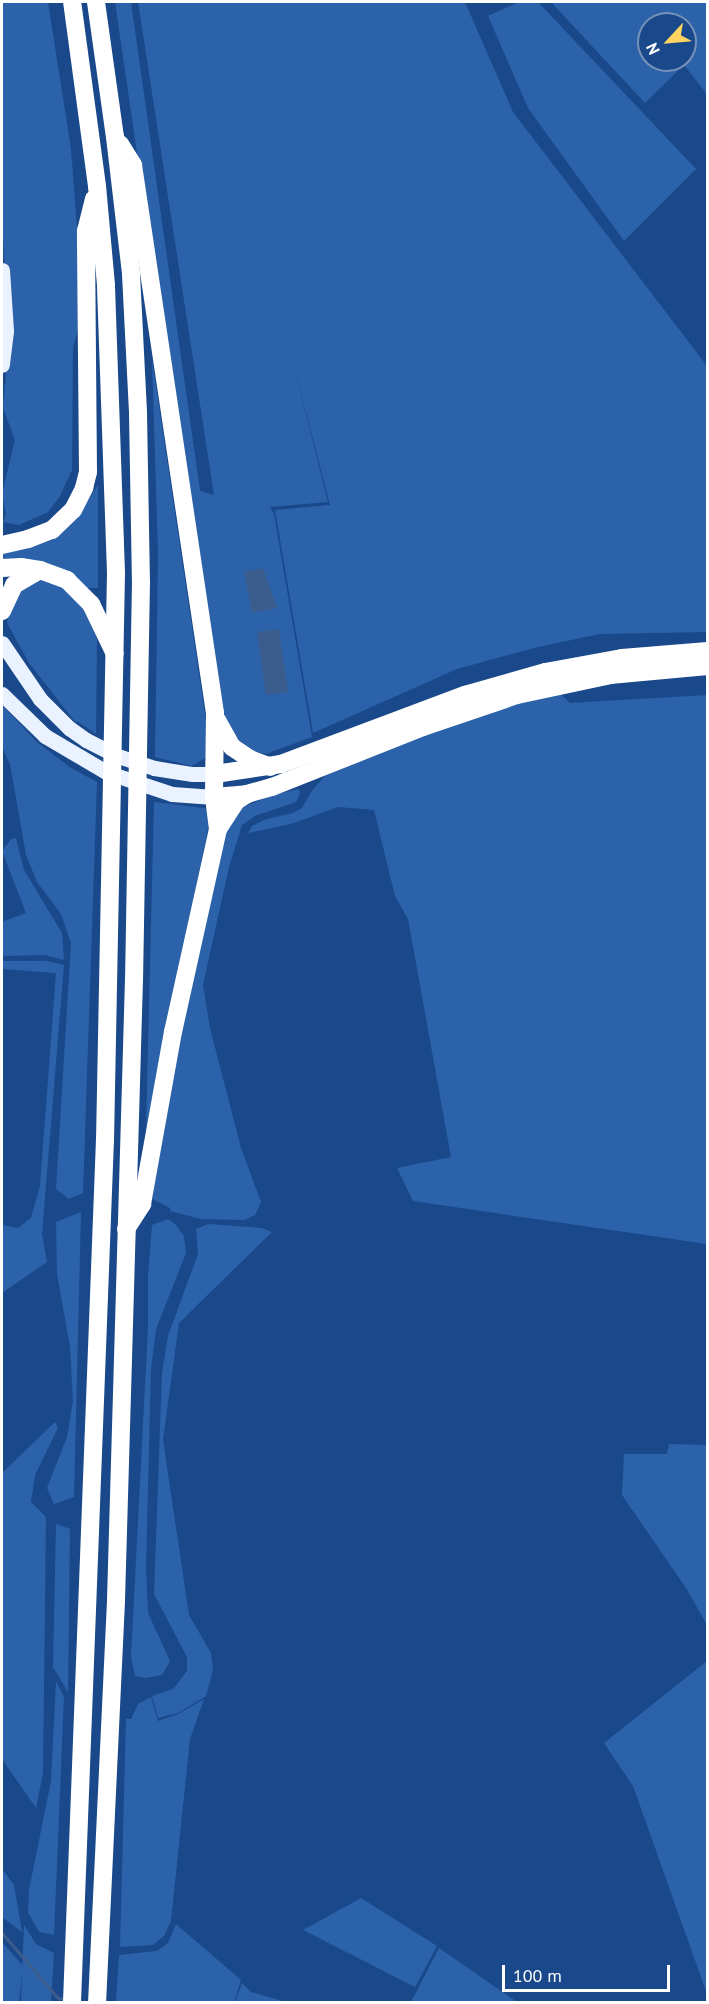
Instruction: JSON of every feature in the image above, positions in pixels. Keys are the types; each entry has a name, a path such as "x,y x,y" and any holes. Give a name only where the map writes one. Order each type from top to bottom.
{"highway":[{"path":"72,2 97,186 110,349 115,489 116,656 105,1142 72,2002"},
{"path":"96,2 116,137 131,274 141,495 138,769 116,1601 97,2002"},
{"path":"116,137 133,165 214,713 214,797 218,829 173,1032 142,1204 126,1229"},
{"path":"2,545 28,540 52,530 73,510 84,488 88,472 86,231 97,186"},
{"path":"2,530 28,540"},
{"path":"2,568 21,567 40,570 67,580 84,596 116,656"},
{"path":"2,611 14,585 40,570"},
{"path":"218,829 236,801 247,794 301,767 465,695 535,675 622,658 708,651"},
{"path":"215,774 271,767 301,767 517,695 610,675 708,666"},
{"path":"214,713 221,731 232,747 250,759 271,767"},
{"path":"214,797 247,794"}],"main road":[{"path":"2,270 6,330 2,365"},
{"path":"2,643 40,699 76,734 130,761 174,771 215,774"},
{"path":"2,694 38,730 75,755 106,772 172,794 214,797"}],"shaded area":[{"path":"2,2 48,2 71,149 78,240 78,330 73,347 72,470 60,496 48,512 19,525 3,522 6,514 2,494 15,440 3,408 8,352 8,304 2,228"},
{"path":"115,2 131,2 200,491 214,495 138,2 465,2 513,112 707,366 707,632 600,634 538,647 457,669 313,733 275,510 330,505 291,355 328,502 270,507 274,514 312,737 266,754 246,750 225,725 164,339"},
{"path":"519,2 538,2 696,169 624,241 528,108 488,16"},
{"path":"551,2 707,2 707,94 690,72 697,72 697,12 637,12 637,72 677,72 645,103"},
{"path":"152,359 209,741 205,758 192,766 155,757 158,554"},
{"path":"98,485 98,588 85,588 2,562 2,554 51,540 83,508"},
{"path":"263,568 277,608 252,613 244,572"},
{"path":"39,578 71,590 93,621 97,640 96,734 77,721 76,723 29,663 7,623 13,595"},
{"path":"279,629 288,692 266,695 257,632"},
{"path":"560,693 570,703 707,695 707,1244 413,1201 397,1168 451,1157 408,919 395,896 374,810 338,807 291,824 248,833 252,826 267,819 293,813 302,808 313,789 327,774 466,717"},
{"path":"2,705 37,742 71,768 97,782 83,1193 69,1199 56,1189 71,943 61,914 37,882 26,855 10,764 2,747"},
{"path":"299,789 300,794 296,802 255,816 242,825 229,867 203,985 210,1028 241,1148 261,1202 255,1215 244,1220 201,1219 170,1211 170,1208 152,1199 169,1092 224,836 236,810 272,795"},
{"path":"154,802 212,809 146,1128"},
{"path":"16,838 24,870 62,933 64,960 45,955 2,956 2,922 26,913 2,851 11,839"},
{"path":"2,961 47,961 64,965 42,1234 47,1262 2,1293 2,1225 18,1228 31,1218 40,1186 56,973 2,969"},
{"path":"81,1212 74,1497 54,1504 47,1488 67,1437 73,1401 70,1347 57,1274 56,1222"},
{"path":"168,1219 184,1236 186,1253 156,1329 151,1369 146,1568 148,1613 170,1661 162,1675 146,1678 135,1676 131,1657 148,1327 148,1275 152,1225"},
{"path":"208,1224 262,1228 272,1232 179,1323 163,1440 189,1615 211,1653 213,1670 206,1696 178,1713 158,1718 152,1696 173,1689 187,1671 187,1657 154,1594 162,1373 168,1336 198,1254 196,1229"},
{"path":"55,1422 58,1428 35,1475 31,1502 46,1517 43,1773 36,1808 2,1759 2,1473"},
{"path":"669,1444 707,1445 707,1625 686,1588 622,1495 624,1454 667,1454"},
{"path":"56,1524 70,1529 68,1692 53,1667"},
{"path":"707,1661 707,1994 633,1786 604,1743"},
{"path":"56,1681 64,1697 54,1935 39,1932 28,1912 29,1890 51,1781"},
{"path":"151,1697 158,1721 178,1714 204,1699 190,1739 171,1921 164,1936 153,1945 120,1947 126,1719 131,1719 138,1704"},
{"path":"2,1869 14,1885 22,1932 2,1917"},
{"path":"361,1898 437,1946 415,1987 303,1930"},
{"path":"176,1924 241,1980 234,2002 116,2002 119,1955 157,1951 168,1943"},
{"path":"24,1925 36,1944 54,1953 51,2002 21,2002"},
{"path":"2,1942 23,1966 19,2002 2,2002"},
{"path":"439,1948 517,2002 411,2002"},
{"path":"242,1983 251,1992 286,2002 235,2002"}],"waterway":[{"path":"2,1933 58,1998 67,1999"}]}
